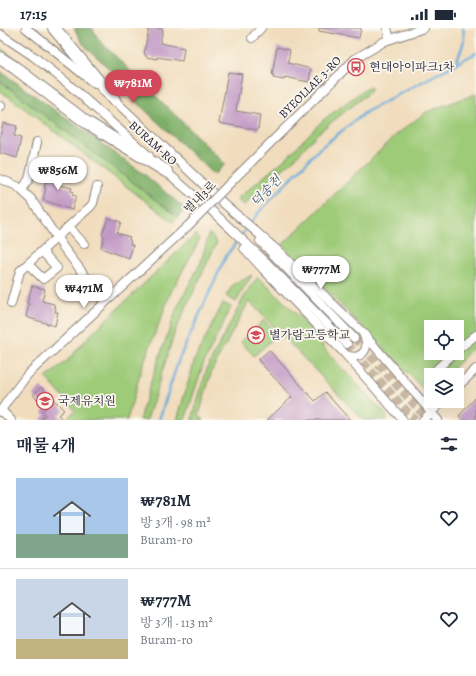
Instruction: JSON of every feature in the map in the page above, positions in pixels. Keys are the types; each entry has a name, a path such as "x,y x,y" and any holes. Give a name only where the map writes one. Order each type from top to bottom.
{"highway":[{"path":"54,28 114,100"},
{"path":"0,58 86,122 166,171"}],"street":[{"name":"BURAM-RO","path":"26,28 114,100 276,253"},
{"path":"252,38 261,28"},
{"path":"387,28 390,39"},
{"name":"BYEOLLAE 3-RO","path":"228,185 355,59 390,39 424,28"},
{"name":"BURAM-RO","path":"0,34 33,56 66,82 212,211 265,266"},
{"path":"22,190 30,178 37,142"},
{"path":"0,179 17,186 31,199 57,238 86,277 109,299 28,374 1,411 11,420"},
{"name":"별내3로","path":"109,299 189,225 228,185"},
{"path":"11,304 20,271 91,206 98,187"},
{"path":"69,227 84,244"},
{"path":"28,264 43,280 57,268 42,251"},
{"path":"276,253 364,334 438,420"},
{"path":"265,266 350,341 276,253"},
{"path":"265,266 403,420"},
{"path":"346,355 352,358 359,356 364,352 367,346 367,340 364,334"},
{"path":"464,344 476,335"},
{"path":"438,368 447,360"},
{"path":"464,380 476,369"},
{"path":"423,420 436,408"}],"green space":[{"path":"74,28 92,28 99,40 225,164 214,175 130,96 117,76 83,44"},
{"path":"0,48 64,95 56,92 0,55"},
{"path":"0,71 144,174 185,209 178,217 0,81"},
{"path":"0,81 178,217 173,222 8,96 0,92"},
{"path":"369,86 372,90 318,133 293,160 244,206 237,199 285,159 323,120"},
{"path":"476,94 476,345 464,357 464,320 424,320 424,360 461,360 453,368 424,368 423,389 282,245 396,135 426,112"},
{"path":"209,233 217,242 175,331 147,420 139,420 153,375 177,308 201,262"},
{"path":"196,234 200,239 171,292 142,367 127,420 65,420 75,410 46,378 68,360 89,336"},
{"path":"252,275 236,302 226,296 233,285"},
{"path":"258,277 311,328 327,352 387,416 387,420 363,420 249,301 212,370 199,415 204,420 192,420 207,368 244,297"},
{"path":"223,303 231,307 203,365 185,420 177,420 195,359"},
{"path":"264,320 277,335 254,356 241,342"}],"building":[{"path":"149,28 163,29 160,43 184,48 182,61 157,57 157,59 146,57 144,54"},
{"path":"319,28 361,28 359,38 319,31"},
{"path":"277,47 290,50 288,63 311,69 309,82 285,77 284,80 273,78 274,75 272,75"},
{"path":"228,72 242,74 236,111 260,115 258,130 219,123"},
{"path":"3,123 17,126 14,136 21,138 17,158 0,153 0,136"},
{"path":"49,169 62,173 59,185 72,188 72,195 76,196 72,210 43,200 46,188 44,188"},
{"path":"108,218 121,222 117,233 130,237 130,244 133,245 129,259 101,248 104,236 102,235"},
{"path":"32,286 45,289 42,301 54,304 54,307 56,308 55,312 58,312 55,326 26,317 29,304 27,304"},
{"path":"269,350 315,401 325,392 350,420 267,420 292,397 258,360"},
{"path":"41,387 64,410 58,415 63,420 40,420 45,415 42,411 46,408 33,395"},
{"path":"476,397 476,420 462,420 459,416"}],"waterway":[{"path":"455,64 461,51 464,33 463,28"},
{"name":"덕송천","path":"159,420 179,359 226,256 259,212 319,149 366,112 476,53"}],"tunnel":[{"path":"354,338 428,420"},
{"path":"347,344 415,420"}],"place":[{"name":"현대아이파크1차","path":"356,67"},
{"name":"별가람고등학교","path":"256,335"},
{"name":"국제유치원","path":"45,401"}]}
